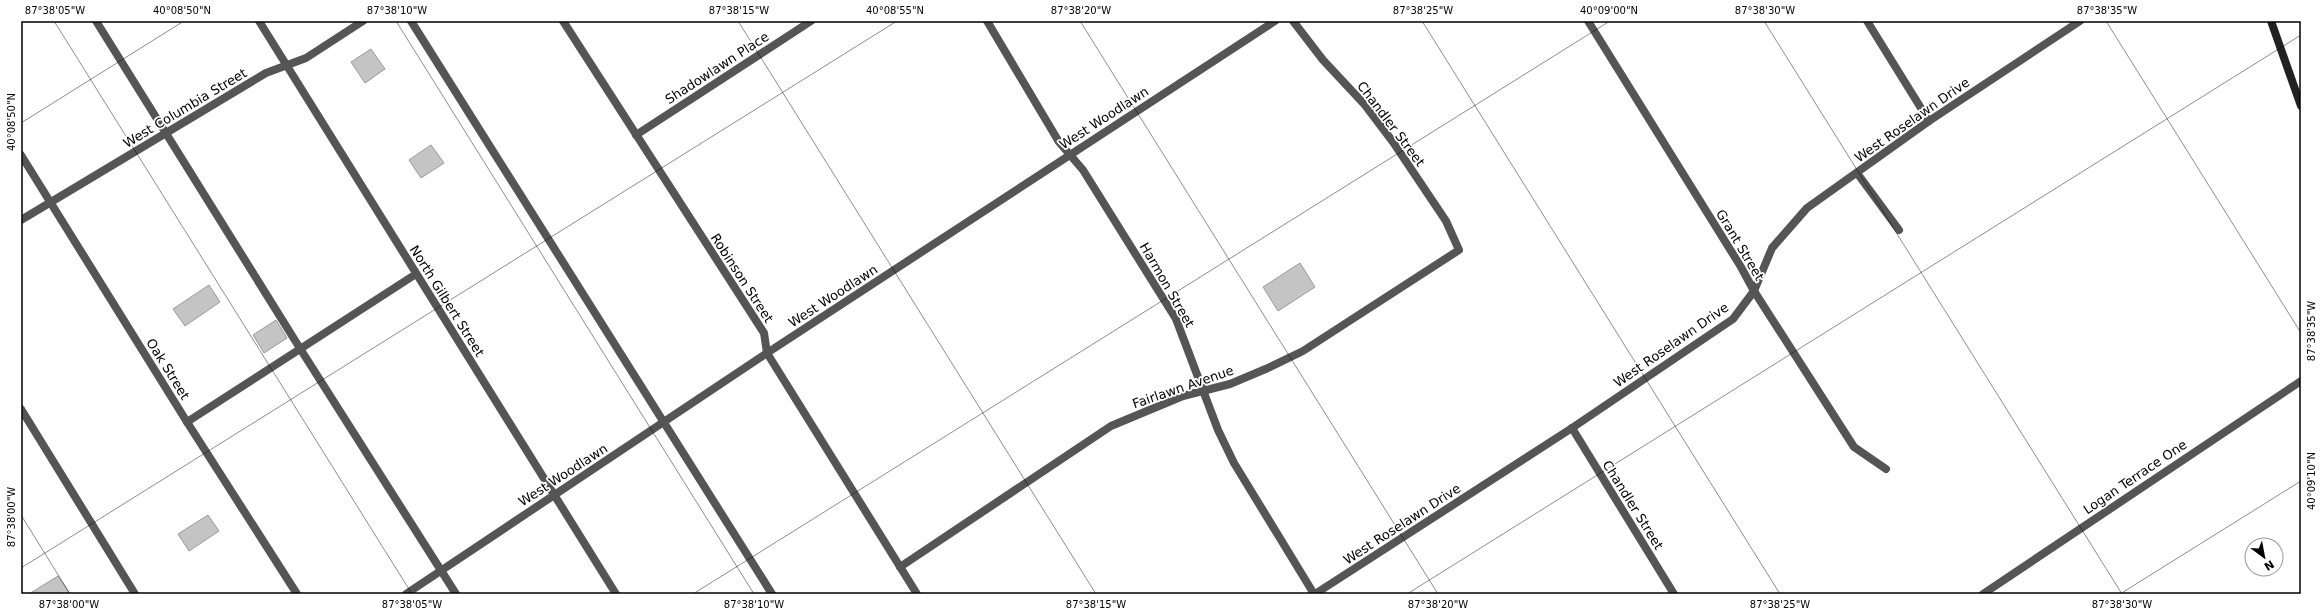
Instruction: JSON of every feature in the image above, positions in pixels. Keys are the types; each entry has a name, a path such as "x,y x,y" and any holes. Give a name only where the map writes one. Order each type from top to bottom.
{"street":[{"path":"96,21 301,350 456,594"},
{"name":"North Gilbert Street","path":"259,21 616,594"},
{"name":"West Columbia Street","path":"21,220 167,134 266,73 306,58 363,21"},
{"path":"411,21 498,157 516,191 665,423 772,594"},
{"name":"Robinson Street","path":"563,21 764,334 767,353 917,594"},
{"name":"Shadowlawn Place","path":"636,136 811,21"},
{"name":"Harmon Street","path":"987,21 1059,142 1083,170 1176,319 1205,391 1218,430 1234,463 1315,594"},
{"name":"West Woodlawn","path":"406,594 553,495 665,423 767,353 1275,21"},
{"name":"Chandler Street","path":"1293,21 1323,60 1365,105 1393,142 1446,221 1458,250"},
{"name":"Grant Street","path":"1588,21 1754,291 1854,447 1886,469"},
{"path":"1866,21 1929,121"},
{"name":"West Roselawn Drive","path":"1315,594 1572,428 1733,319 1754,291 1772,248 1807,208 1929,121 2080,21"},
{"path":"2272,21 2301,106"},
{"name":"Oak Street","path":"21,156 186,422 297,594"},
{"path":"1857,173 1899,230"},
{"name":"Fairlawn Avenue","path":"900,567 1111,426 1156,407 1230,384 1303,351 1458,250"},
{"path":"186,422 301,350 416,274"},
{"name":"Logan Terrace One","path":"1983,594 2301,381"},
{"path":"21,409 135,594"},
{"name":"Chandler Street","path":"1572,428 1673,594"}],"building":[{"path":"371,49 385,69 365,83 351,62"},
{"path":"431,145 444,163 421,178 409,160"},
{"path":"1300,263 1315,287 1278,311 1263,287"},
{"path":"209,285 220,302 185,326 173,309"},
{"path":"276,320 287,338 264,353 253,335"},
{"path":"208,515 219,531 189,551 178,534"},
{"path":"58,576 70,594 29,594"}]}
